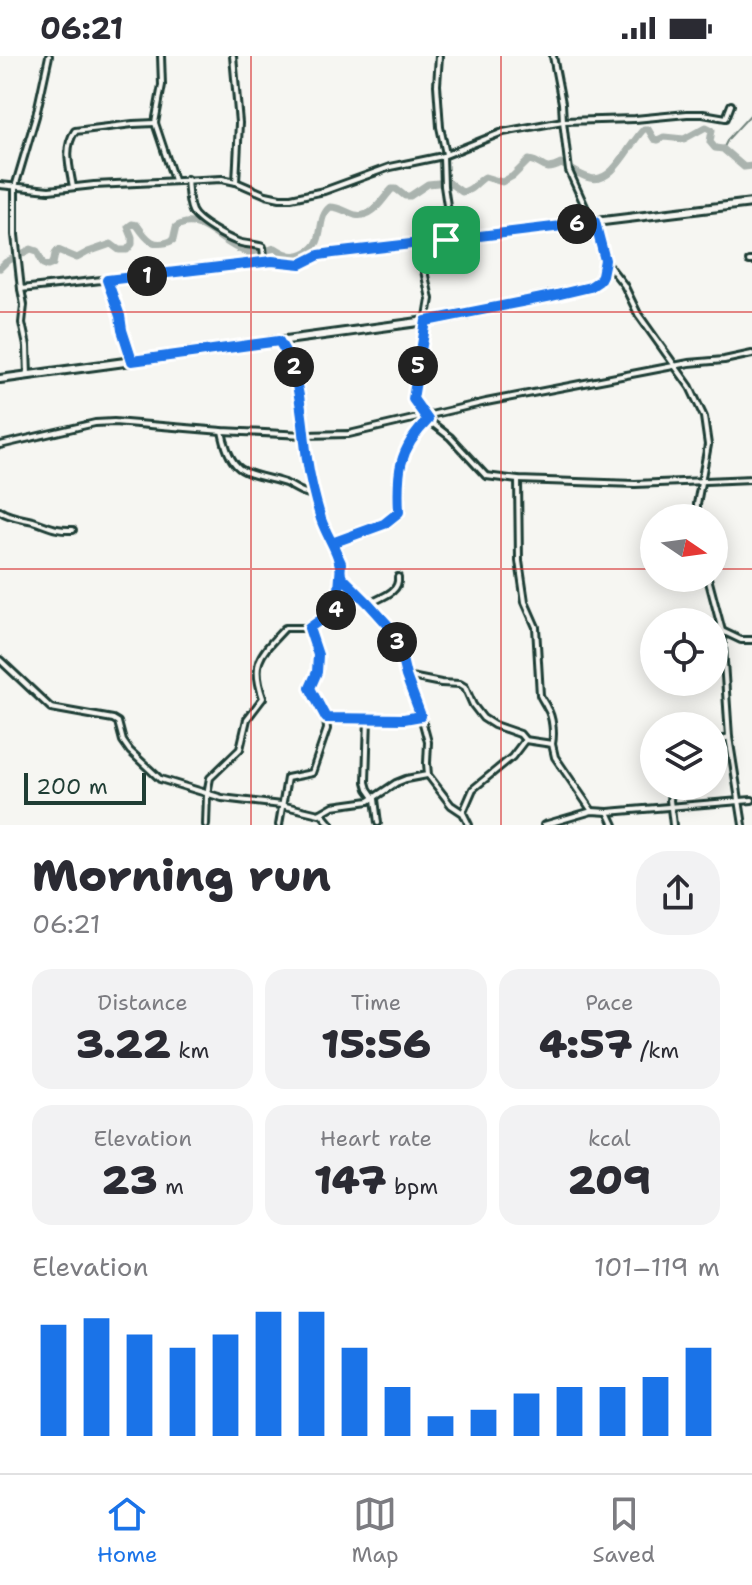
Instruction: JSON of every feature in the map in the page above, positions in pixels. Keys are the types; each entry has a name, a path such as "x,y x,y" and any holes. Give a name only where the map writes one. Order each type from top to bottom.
{"main road":[{"path":"0,379 426,321 590,287 599,281 605,260 593,222 752,203"}],"street":[{"path":"28,376 22,323 24,305 16,249 15,187 36,116 49,56"},
{"path":"161,56 162,85 155,123 174,180"},
{"path":"233,56 239,123 236,182"},
{"path":"439,56 438,112 445,155 446,240"},
{"path":"21,289 258,262 301,264 319,255 593,222 569,171 562,103 553,56"},
{"path":"0,185 49,190 222,179 266,195 291,198 324,191 390,167 445,155 503,132 563,121 687,114 726,118 731,105"},
{"path":"73,187 68,156 75,131 155,123"},
{"path":"187,179 194,215 239,243 263,247 264,257 258,262"},
{"path":"423,243 423,266 430,299 413,399 427,419 450,437 486,476 635,484 752,479"},
{"path":"605,260 624,285 638,314 690,387 704,417 708,445 697,504"},
{"path":"107,280 132,361"},
{"path":"206,825 207,794 213,774 240,749 247,719 262,700 257,668 260,656 285,628 309,628 336,609 341,576 341,563 323,526 314,494 295,371 279,341"},
{"path":"0,445 95,423 114,422 222,431 349,434 427,419 486,402 752,354"},
{"path":"332,543 384,524 399,512 400,461 427,419"},
{"path":"222,431 224,442 237,466 283,482 308,495 314,494"},
{"path":"518,480 519,561 525,602 536,627 541,700 549,711 555,757 592,811"},
{"path":"0,511 58,531 73,530"},
{"path":"341,576 396,634 428,742 428,775 451,805 463,813 469,825"},
{"path":"369,604 395,591 398,577"},
{"path":"279,825 287,778 312,773 327,729 326,718 310,688 317,672 318,655 309,628"},
{"path":"728,634 741,640 752,640"},
{"path":"0,660 51,708 118,722 123,741 130,751 160,779 207,794 321,813 333,806 375,799 396,783 428,775"},
{"path":"406,676 460,684 465,687 483,718 520,734 525,740 552,744"},
{"path":"726,696 729,737 743,825"},
{"path":"326,718 404,719 421,716"},
{"path":"368,718 365,773 368,789 375,799 378,823"},
{"path":"463,813 473,789 512,757 525,740"},
{"path":"671,800 673,825"},
{"path":"544,825 592,811 752,800"},
{"path":"608,812 614,825"},
{"path":"321,813 331,825"}],"waterway":[{"path":"723,149 752,113"},
{"path":"0,268 31,249 37,251 43,264 48,266 53,264 58,250 77,258 111,244 119,250 127,250 132,244 128,227 132,224 137,225 148,239 161,244 173,240 176,227 194,223 235,248 248,252 275,248 289,255 300,255 317,242 323,218 330,207 355,215 367,214 392,189 410,196 428,184 448,182 462,192 485,177 502,182 529,160 546,168 561,164 586,177 598,178 614,169 644,129 648,129 658,140 664,137 684,139 706,127 712,130 710,142 715,148 723,149 744,167 752,166"}],"route":[{"path":"446,240 319,255 294,265 272,261 107,280 132,361 279,341 287,352 295,371 314,494 323,526 341,563 341,576 396,634 406,676 421,716 404,719 326,718 310,688 317,672 318,655 309,628 336,609 338,604 341,563 332,543 384,524 399,512 400,461 428,420 413,399 426,321 590,287 599,281 604,268 605,260 595,222 446,240"}]}
